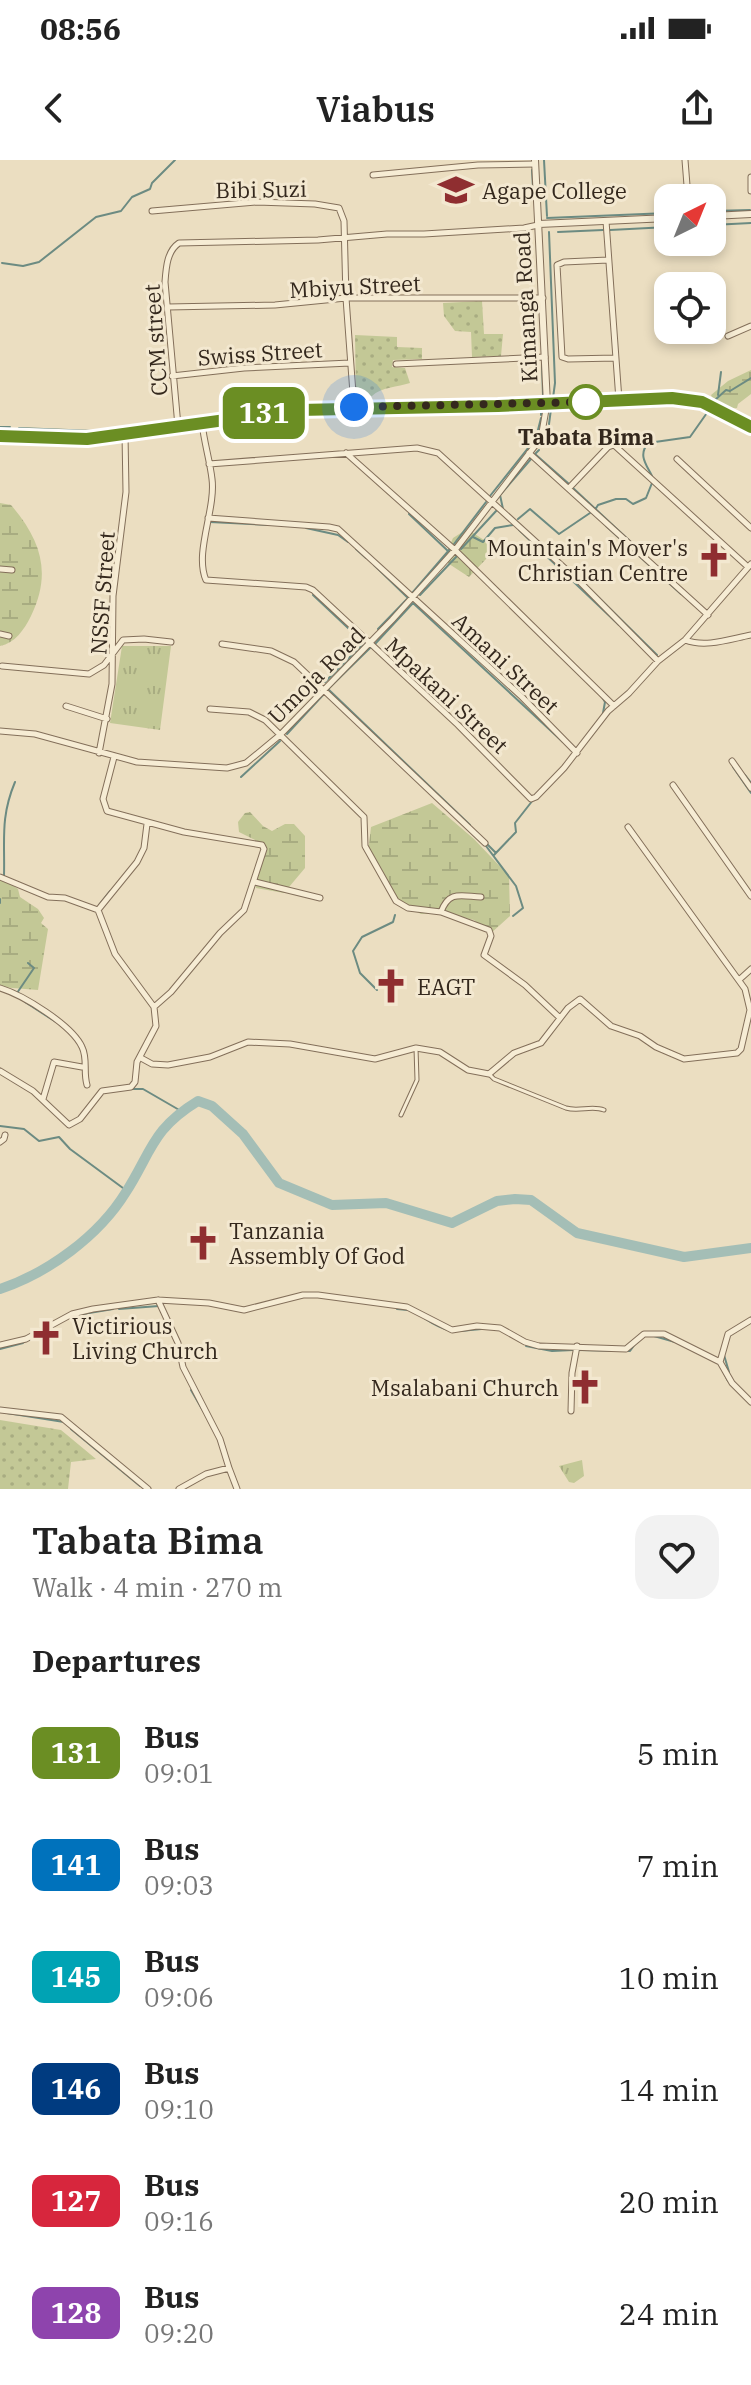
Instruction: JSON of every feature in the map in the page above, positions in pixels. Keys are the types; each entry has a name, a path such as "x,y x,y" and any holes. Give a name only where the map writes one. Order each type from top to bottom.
{"main road":[{"name":"Kimanga Road","path":"535,162 547,404"},
{"path":"726,215 751,214"},
{"path":"539,224 654,219"},
{"path":"0,436 72,439 298,410 619,400 694,400 722,410 751,427"}],"street":[{"path":"685,160 687,184"},
{"path":"373,175 535,162"},
{"path":"751,177 751,191"},
{"name":"Bibi Suzi","path":"152,211 257,202 335,206 342,212 345,238"},
{"path":"606,221 619,400"},
{"path":"354,407 345,238 510,229 539,224"},
{"name":"CCM street","path":"178,426 165,282 174,247 184,241 345,238"},
{"path":"608,260 557,265 562,357 616,358"},
{"name":"Mbiyu Street","path":"168,307 275,305 346,298 544,298"},
{"path":"728,336 751,326"},
{"path":"396,364 546,357"},
{"name":"Swiss Street","path":"172,376 244,368 350,363"},
{"name":"Umoja Road","path":"0,731 35,734 137,762 227,768 246,763 280,735 455,550 543,433 547,404"},
{"path":"202,422 213,482 208,518"},
{"name":"NSSF Street","path":"99,753 112,684 110,638 126,492 125,434"},
{"path":"569,488 608,447 614,445 750,565 685,640 658,661 614,706 577,753"},
{"path":"209,464 345,452 432,450 580,582 658,661"},
{"path":"345,452 455,550 614,706"},
{"path":"529,453 708,615"},
{"path":"677,459 751,528"},
{"name":"Mpakani Street","path":"208,518 203,575 206,580 309,587 533,799 577,753"},
{"name":"Amani Street","path":"208,518 338,529 522,697 577,753"},
{"path":"0,569 12,570"},
{"path":"0,634 9,636"},
{"path":"685,640 717,642 751,635"},
{"path":"2,666 89,674 112,657 117,645 128,639 171,642"},
{"path":"222,644 282,654 301,667 485,843"},
{"path":"66,706 107,719"},
{"path":"210,709 257,714 364,817 365,846 396,901 408,908 441,912 491,932 484,955 525,985 560,1018"},
{"path":"114,757 103,799 104,808 147,824 262,845 264,849 255,882 239,916 154,1007"},
{"path":"732,761 751,788"},
{"path":"673,785 751,896"},
{"path":"98,910 137,862 144,848 147,824"},
{"path":"489,1074 514,1053 541,1043 568,1008 581,999 611,1026 640,1036 684,1059 731,1054 741,1049 750,1010 745,989 628,827"},
{"path":"0,877 48,897 65,898 98,910 115,954 154,1007 156,1026 135,1067 131,1087 102,1091 72,1125 43,1099 0,1071"},
{"path":"255,882 320,898"},
{"path":"441,912 445,901 452,896 481,897"},
{"path":"740,980 751,969"},
{"path":"0,988 16,994 57,1021 76,1038 84,1050 87,1085"},
{"path":"141,1058 152,1064 168,1065 210,1057 248,1042 290,1044 375,1059 416,1048 440,1052 468,1070 489,1074 494,1079 575,1111 604,1110"},
{"path":"401,1115 417,1080 416,1048"},
{"path":"43,1099 54,1062 82,1067"},
{"path":"0,1142 5,1135"},
{"path":"0,1345 26,1339 72,1314 158,1300 209,1303 244,1310 303,1295 346,1297 407,1307 452,1330 494,1327 539,1346 626,1349 644,1334 664,1334 720,1362 732,1383 751,1402"},
{"path":"158,1300 178,1343 183,1367 220,1439 237,1489"},
{"path":"720,1362 728,1334 751,1320"},
{"path":"571,1411 572,1373 577,1346"},
{"path":"0,1410 61,1417 148,1489"},
{"path":"179,1489 206,1474 229,1468"}],"green space":[{"path":"482,301 484,334 503,334 501,356 472,357 471,332 455,331 444,316 443,303"},
{"path":"355,335 397,337 397,347 422,348 422,359 393,360 392,367 405,368 410,383 385,389 372,396 356,395"},
{"path":"751,370 751,394 737,408 725,408 715,402 711,395 728,381"},
{"path":"0,503 11,505 30,531 42,571 37,600 28,621 15,639 0,646"},
{"path":"467,529 501,551 487,558 469,577 443,560 453,538"},
{"path":"122,646 171,646 160,730 110,723"},
{"path":"432,803 474,839 509,876 510,916 490,934 474,920 441,913 421,914 401,904 368,853 371,827"},
{"path":"250,812 272,831 285,824 294,824 305,836 305,868 284,893 256,888 261,843 239,832 238,822 245,813"},
{"path":"0,877 18,889 20,897 38,909 44,918 41,923 48,929 38,990 0,987"},
{"path":"0,1420 61,1430 96,1459 71,1462 68,1489 0,1489"},
{"path":"582,1460 584,1476 574,1483 569,1482 559,1466"}],"waterway":[{"path":"2,263 23,266 39,262 96,217 121,211 132,197 150,189 152,183 175,160"},
{"path":"544,160 547,216"},
{"path":"532,170 533,188"},
{"path":"726,211 750,210"},
{"path":"547,218 654,214"},
{"path":"726,224 751,223"},
{"path":"610,230 654,228"},
{"path":"558,232 603,230"},
{"path":"549,232 553,398 556,399"},
{"path":"539,399 543,396 542,363"},
{"path":"718,395 721,372"},
{"path":"715,400 726,390 730,391 751,378"},
{"path":"622,395 686,394 722,405"},
{"path":"566,398 615,395"},
{"path":"445,402 494,400"},
{"path":"506,400 517,400"},
{"path":"359,401 395,402"},
{"path":"332,403 350,402"},
{"path":"400,402 439,402"},
{"path":"649,407 683,402"},
{"path":"274,408 327,403"},
{"path":"584,408 643,407"},
{"path":"725,407 751,421"},
{"path":"184,420 269,408"},
{"path":"549,424 551,409 562,408"},
{"path":"567,408 579,408"},
{"path":"541,410 541,415"},
{"path":"652,476 643,456 648,443 690,437 709,410"},
{"path":"712,410 726,418"},
{"path":"490,496 536,438 541,418"},
{"path":"731,421 751,433"},
{"path":"19,428 93,431 171,422"},
{"path":"0,427 10,427"},
{"path":"539,450 535,454 569,484"},
{"path":"503,509 500,495 531,459"},
{"path":"595,510 598,505 616,499 626,499 633,504 646,498 652,483"},
{"path":"573,488 633,544"},
{"path":"454,544 486,502"},
{"path":"518,519 530,509 559,534 590,513"},
{"path":"461,549 497,510"},
{"path":"409,514 448,551"},
{"path":"210,522 272,525"},
{"path":"473,537 483,542 495,528 513,525"},
{"path":"606,526 681,594"},
{"path":"306,528 338,535 348,542"},
{"path":"519,530 619,625"},
{"path":"356,549 366,558"},
{"path":"413,592 450,549"},
{"path":"420,595 457,556"},
{"path":"374,565 408,598 378,629"},
{"path":"590,589 657,655"},
{"path":"313,595 364,643 325,682"},
{"path":"375,644 413,603 563,742"},
{"path":"370,648 328,689 470,825"},
{"path":"287,734 324,694"},
{"path":"602,697 605,702 603,713"},
{"path":"241,777 280,741"},
{"path":"733,767 751,793"},
{"path":"745,775 751,783"},
{"path":"4,876 5,818 15,782"},
{"path":"494,855 516,832 515,823 533,800"},
{"path":"487,844 496,853"},
{"path":"486,846 516,886 523,908 513,916"},
{"path":"99,905 110,891"},
{"path":"377,990 360,973 353,951 362,937 393,922 395,915"},
{"path":"17,993 34,968 28,963"},
{"path":"25,1002 56,1022"},
{"path":"133,1089 143,1089 181,1111"},
{"path":"0,1289 54,1263 87,1238 115,1208 162,1131 198,1101 212,1106 243,1134 279,1183 332,1205 386,1203 452,1223 497,1201 531,1200 577,1233 684,1257 751,1248"},
{"path":"0,1126 24,1129 39,1141 59,1137 70,1149 127,1191"},
{"path":"119,1309 159,1306"},
{"path":"83,1314 113,1309"},
{"path":"397,1309 408,1310"},
{"path":"424,1318 451,1331 481,1329"},
{"path":"30,1340 49,1329"},
{"path":"654,1336 675,1342"},
{"path":"0,1349 23,1343"},
{"path":"578,1350 630,1351 635,1344"},
{"path":"526,1346 552,1351 573,1350"},
{"path":"724,1355 729,1372"},
{"path":"722,1369 728,1381"},
{"path":"191,1390 205,1414"},
{"path":"7,1413 64,1422"},
{"path":"71,1429 140,1486"}],"bus line":[{"name":"131","path":"0,436 87,439 298,410 498,406 672,398 702,402 751,427"}],"place":[{"name":"Agape College","path":"456,190"},
{"name":"Tabata Bima","path":"586,402"},
{"name":"Mountain's Mover's Christian Centre","path":"714,560"},
{"name":"EAGT","path":"391,986"},
{"name":"Tanzania Assembly Of God","path":"203,1243"},
{"name":"Victirious Living Church","path":"46,1338"},
{"name":"Msalabani Church","path":"585,1387"}],"route":[{"path":"354,407 586,402"}]}
